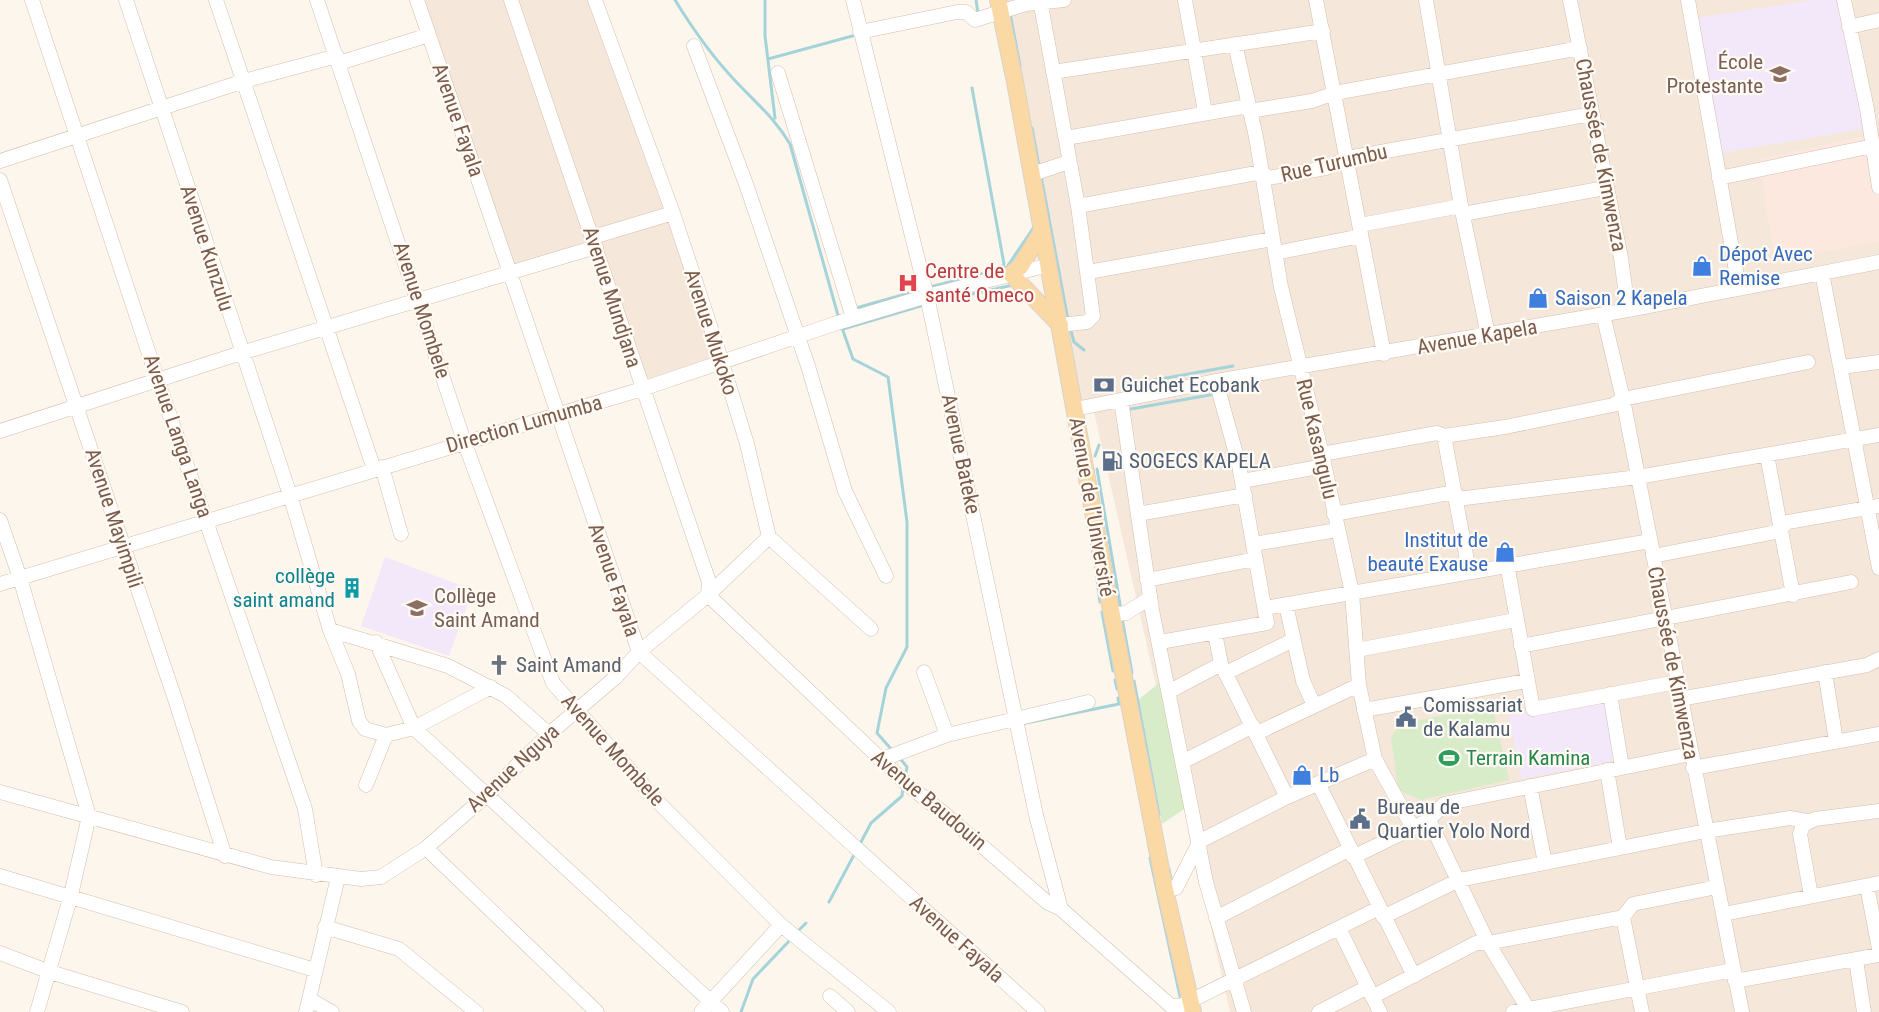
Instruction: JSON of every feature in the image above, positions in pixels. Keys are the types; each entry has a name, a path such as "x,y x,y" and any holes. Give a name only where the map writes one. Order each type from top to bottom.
{"main road":[{"name":"Avenue de l’Université","path":"999,5 1049,265 1112,615 1165,890 1191,1006"},
{"path":"1042,231 1020,267 1011,274 1060,326"}],"street":[{"name":"Avenue Langa Langa","path":"32,0 158,381 305,809 316,875"},
{"name":"Avenue Kunzulu","path":"126,0 241,353 290,495 330,630 348,674 358,721 365,729 386,735"},
{"path":"216,0 401,534"},
{"name":"Avenue Mombele","path":"318,0 464,441 545,669 553,683 659,803 791,934 889,1012"},
{"name":"Avenue Fayala","path":"417,0 560,413 639,651 1038,1012"},
{"name":"Avenue Mundjana","path":"511,0 709,582 708,595"},
{"name":"Avenue Mukoko","path":"595,0 673,213 722,362 747,444 769,537"},
{"name":"Avenue Bateke","path":"853,0 927,296 1016,720 1047,861 1061,909"},
{"path":"860,32 957,12 966,12 975,20 999,5 1064,0"},
{"path":"1185,0 1205,112"},
{"path":"1316,0 1384,354"},
{"path":"1426,0 1462,210 1488,335"},
{"name":"Chaussée de Kimwenza","path":"1570,0 1605,188 1621,258 1628,310"},
{"path":"1688,0 1739,288"},
{"path":"1844,0 1849,27 1873,108 1873,146 1879,187"},
{"path":"1040,2 1078,206 1093,316 1088,322 1060,326"},
{"path":"1849,27 1879,20"},
{"path":"1053,72 1323,31"},
{"path":"0,161 244,81 338,60 429,35"},
{"name":"Rue Kasangulu","path":"1235,44 1262,172 1274,246 1352,594 1359,685 1375,759 1413,828"},
{"path":"693,46 746,184 845,491 886,576"},
{"path":"1066,138 1205,112 1312,101 1335,93 1440,72 1580,48"},
{"path":"778,73 846,320"},
{"name":"Rue Turumbu","path":"1078,206 1262,172 1268,178 1326,168 1347,158 1592,114"},
{"path":"1719,178 1873,146"},
{"path":"1032,174 1070,162"},
{"name":"Avenue Mayimpili","path":"0,180 175,699 225,856"},
{"path":"1088,272 1274,246 1462,210 1605,188"},
{"path":"0,432 241,353 512,274 673,213"},
{"name":"Avenue Kapela","path":"1075,409 1216,381 1384,354 1879,262"},
{"name":"Direction Lumumba","path":"0,584 464,441 642,389 846,320 927,296 1049,265"},
{"path":"1822,273 1855,439 1873,508 1879,568"},
{"name":"Chaussée de Kimwenza","path":"1603,314 1623,399 1742,1012"},
{"path":"1138,514 1243,488 1323,460 1437,433 1444,436 1584,412 1613,405 1623,399 1808,362"},
{"path":"1842,368 1879,362"},
{"path":"1160,642 1267,623 1231,429 1216,381"},
{"path":"1121,400 1150,598 1216,918 1244,1012"},
{"path":"1334,514 1456,496 1638,477 1879,435"},
{"path":"1444,436 1468,572"},
{"path":"1767,455 1793,595"},
{"path":"1653,556 1776,532 1788,522 1873,508"},
{"path":"0,520 20,578 89,816 71,895 37,1012"},
{"path":"1254,544 1337,530"},
{"path":"769,537 871,629"},
{"name":"Avenue Nguya","path":"0,792 225,856 316,875 361,879 381,877 426,848 487,795 549,734 616,677 639,651 708,595 769,537"},
{"path":"1265,608 1507,564 1650,541"},
{"path":"1147,580 1256,559"},
{"path":"1507,564 1515,620 1533,709 1677,682"},
{"path":"1521,646 1851,582"},
{"name":"Avenue Baudouin","path":"708,595 890,756 904,782 1048,903 1061,909 1172,1006 1191,1006"},
{"path":"1112,615 1126,613 1150,598"},
{"path":"1286,605 1303,681 1314,705"},
{"path":"1357,650 1515,620"},
{"path":"330,630 376,642 448,666 506,696 549,734"},
{"path":"1215,633 1224,669 1287,797"},
{"path":"1170,691 1293,640"},
{"path":"376,642 414,728 722,1012"},
{"path":"1680,699 1867,665 1879,659"},
{"path":"924,672 947,735"},
{"path":"1825,672 1836,741"},
{"path":"1364,710 1527,681"},
{"path":"1184,761 1359,685"},
{"path":"366,785 386,735 414,728 491,687"},
{"path":"1610,694 1622,767"},
{"path":"890,756 947,735 1088,702"},
{"path":"1216,918 1352,853 1429,820 1444,804 1622,767 1692,761 1879,734"},
{"path":"1165,890 1176,888 1200,842 1287,797 1375,759"},
{"path":"1607,770 1620,848"},
{"path":"1318,783 1414,976"},
{"path":"1530,786 1545,863"},
{"path":"1191,1006 1339,928 1459,880 1706,831 1790,818 1807,821 1879,811"},
{"path":"1429,820 1488,943 1529,1010"},
{"path":"1807,821 1800,834 1811,896"},
{"path":"426,848 597,1012"},
{"path":"0,876 71,895 315,970"},
{"path":"332,1012 307,1005 338,877"},
{"path":"1724,914 1873,885 1879,948"},
{"path":"1319,1012 1414,976 1476,943 1488,943 1623,917 1633,904 1717,887"},
{"path":"1623,917 1642,1012"},
{"path":"326,927 399,949 476,1012"},
{"path":"1339,928 1380,1012"},
{"path":"701,1012 791,934"},
{"path":"0,952 50,972 182,1012"},
{"path":"1513,1012 1637,990 1879,955"},
{"path":"1856,960 1864,1012"},
{"path":"831,996 848,1012"}],"shaded area":[{"path":"422,0 507,0 590,244 513,267"},
{"path":"517,0 589,0 665,212 595,233"},
{"path":"994,0 1879,0 1879,1012 1230,1012 1094,412 1754,286 1072,409"},
{"name":"École Protestante","path":"1813,0 1844,0 1864,129 1715,154 1696,18"},
{"path":"1879,133 1879,241 1775,261 1759,159"},
{"path":"671,219 716,360 643,384 600,240"},
{"name":"Collège Saint Amand","path":"385,557 473,590 449,656 361,626"},
{"path":"1604,697 1617,760 1521,779 1509,716"}],"green space":[{"path":"1164,679 1187,807 1162,824 1138,700"},
{"name":"Terrain Kamina","path":"1492,704 1509,780 1421,800 1398,790 1391,737 1399,725"}],"waterway":[{"path":"675,0 714,57 769,116 790,144 839,319"},
{"path":"765,0 765,36 775,118"},
{"path":"976,0 978,13"},
{"path":"1010,13 1020,66"},
{"path":"768,59 856,35"},
{"path":"972,88 1004,264 1002,268"},
{"path":"1032,128 1039,166"},
{"path":"1041,176 1068,320"},
{"path":"930,287 1007,267 1034,227"},
{"path":"932,303 1013,285"},
{"path":"856,308 920,290"},
{"path":"843,329 924,305"},
{"path":"841,325 853,359 888,377 907,522 907,647 886,688 877,733 892,750"},
{"path":"1070,327 1074,342 1084,350"},
{"path":"1133,384 1233,366"},
{"path":"1224,392 1237,390"},
{"path":"1131,409 1215,394"},
{"path":"1095,456 1099,445"},
{"path":"1097,469 1121,610"},
{"path":"1095,564 1100,602"},
{"path":"1102,612 1113,671"},
{"path":"1122,618 1132,673"},
{"path":"1115,680 1117,689"},
{"path":"1134,681 1159,815"},
{"path":"1021,724 1119,704 1118,698"},
{"path":"899,757 907,767 905,778"},
{"path":"860,844 871,823 902,796 903,787"},
{"path":"829,902 855,853"},
{"path":"1150,858 1181,1001"},
{"path":"1169,869 1172,883"},
{"path":"796,933 806,923"},
{"path":"741,1012 753,979 792,938"}],"place":[{"name":"École Protestante","path":"1780,74"},
{"name":"Dépot Avec Remise","path":"1702,266"},
{"name":"Centre de santé Omeco","path":"908,283"},
{"name":"Saison 2 Kapela","path":"1538,298"},
{"name":"Guichet Ecobank","path":"1104,385"},
{"name":"SOGECS KAPELA","path":"1112,461"},
{"name":"Institut de beauté Exause","path":"1505,552"},
{"name":"collège saint amand","path":"352,588"},
{"name":"Collège Saint Amand","path":"417,608"},
{"name":"Saint Amand","path":"499,665"},
{"name":"Comissariat de Kalamu","path":"1406,717"},
{"name":"Terrain Kamina","path":"1449,758"},
{"name":"Lb","path":"1302,775"},
{"name":"Bureau de Quartier Yolo Nord","path":"1360,819"}]}
